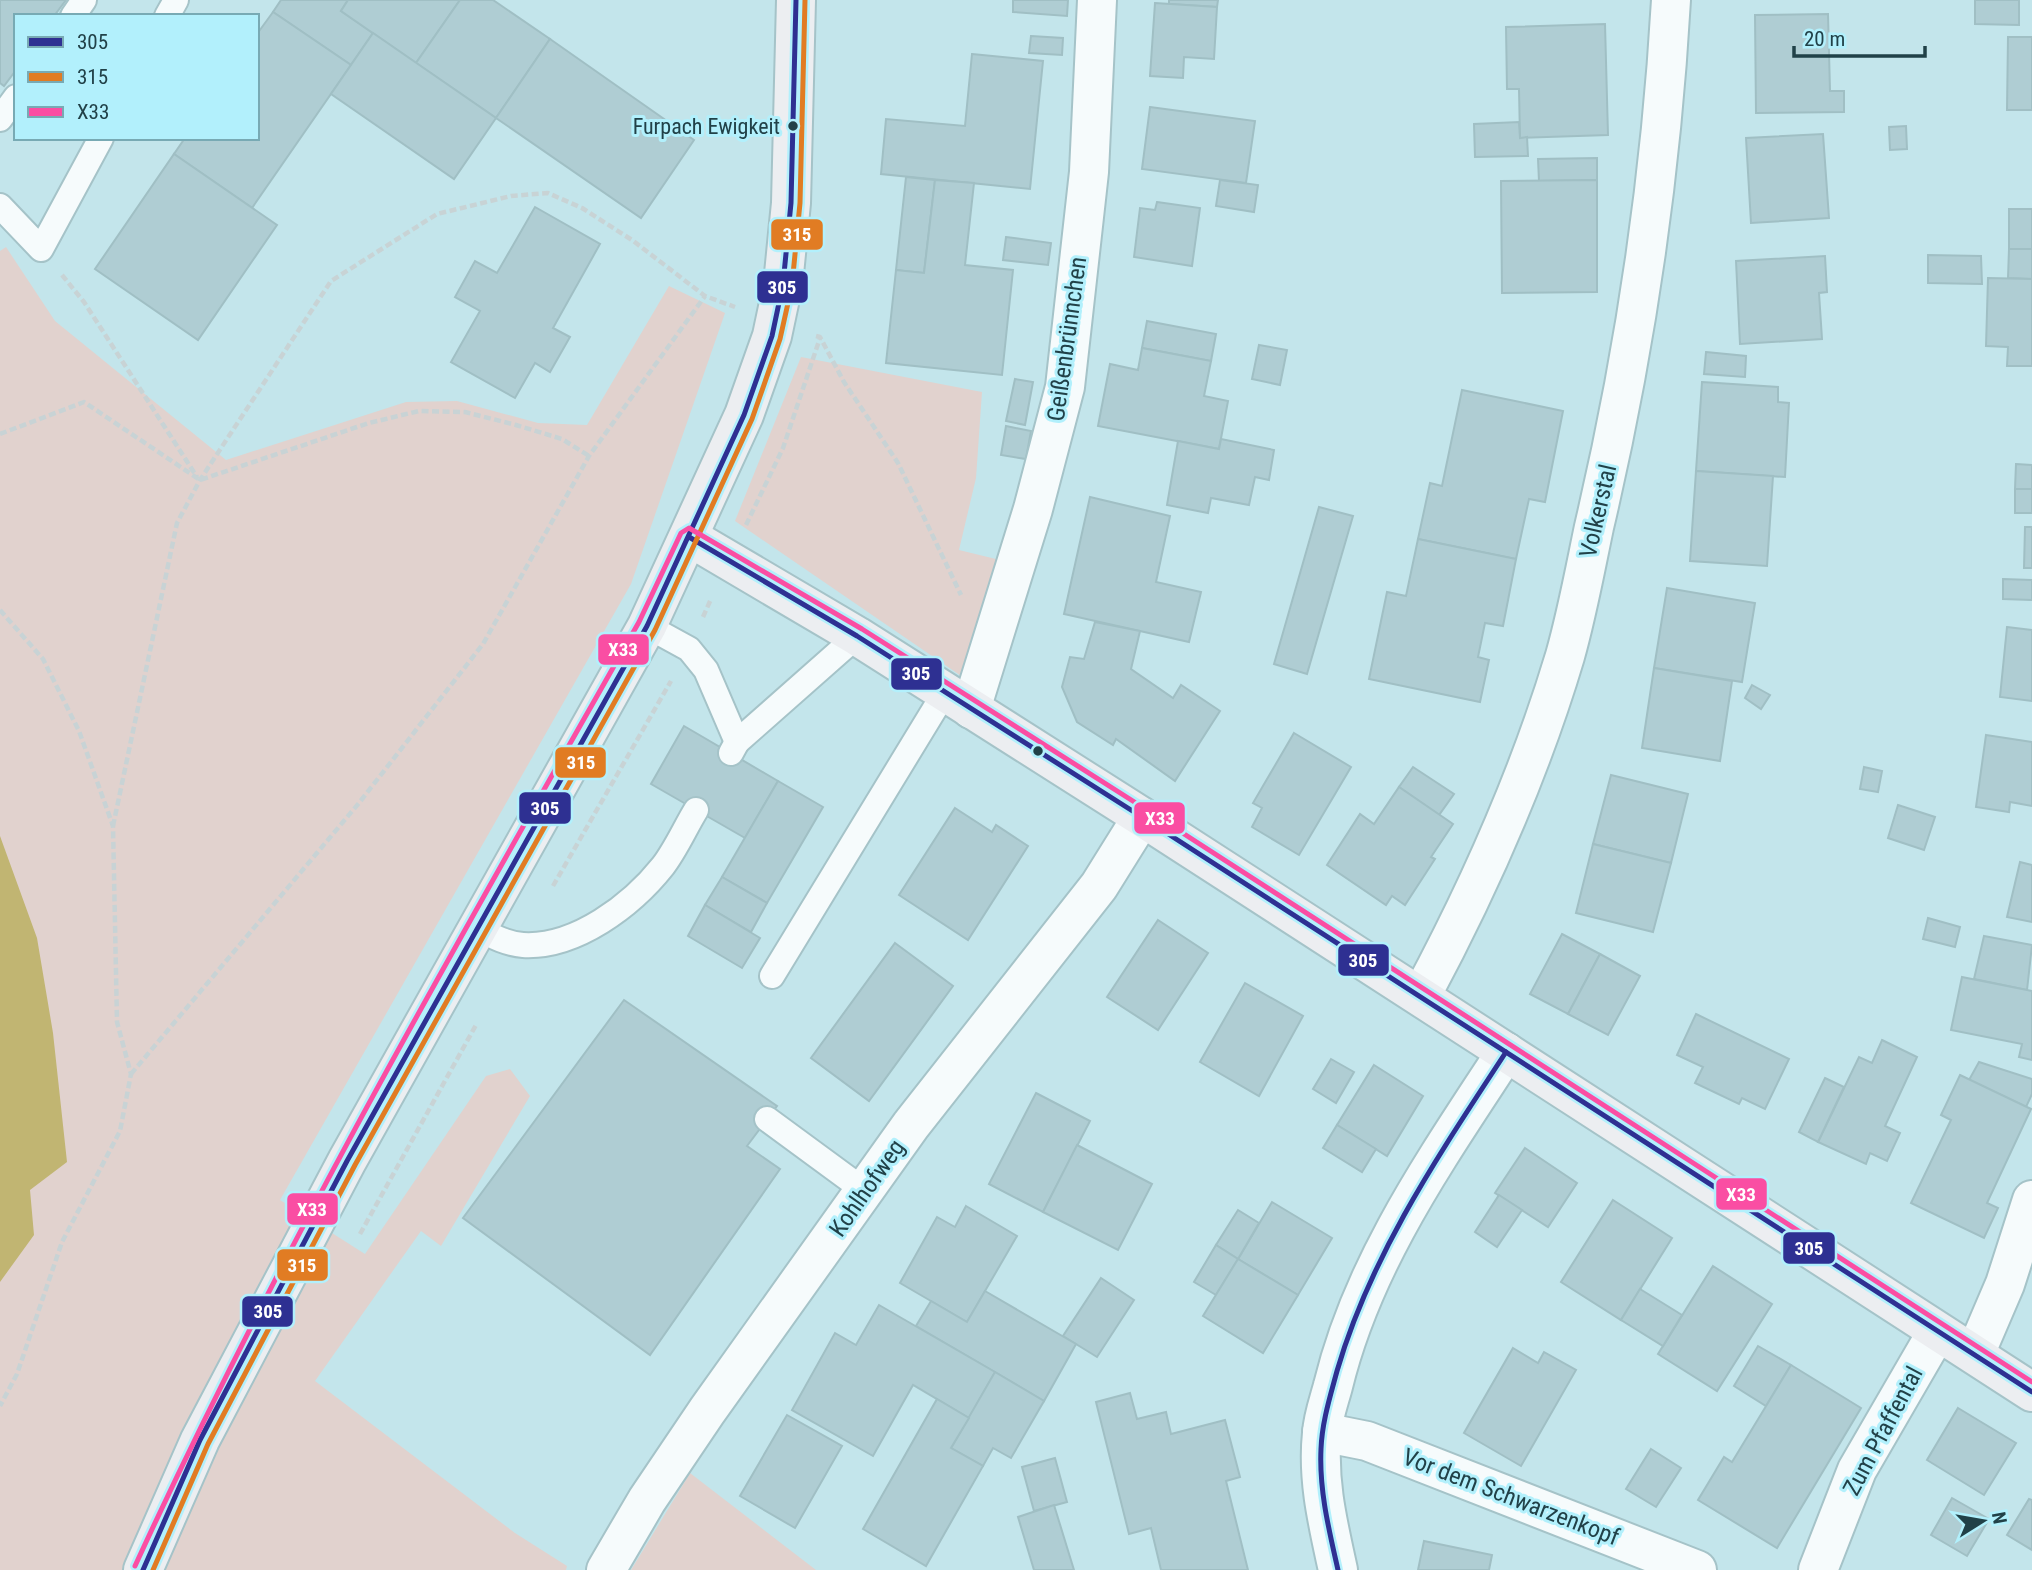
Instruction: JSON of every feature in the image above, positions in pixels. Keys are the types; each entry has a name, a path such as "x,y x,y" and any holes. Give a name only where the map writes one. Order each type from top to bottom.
{"main road":[{"path":"144,1570 206,1428 347,1161 647,626 744,415 775,323 791,203 796,0"},
{"path":"690,537 857,636 1142,817 2032,1392"}],"street":[{"name":"Geißenbrünnchen","path":"958,700 990,655 1065,387 1089,172 1097,0"},
{"name":"Volkerstal","path":"1421,996 1455,933 1496,841 1565,655 1608,470 1646,264 1665,104 1671,0"},
{"name":"Kohlhofweg","path":"606,1570 647,1500 699,1422 911,1125 1099,886 1142,817"},
{"path":"1338,1570 1321,1490 1322,1432 1345,1339 1375,1265 1422,1182 1506,1052"},
{"path":"1975,1354 2006,1284 2032,1200"},
{"name":"Zum Pfaffental","path":"1818,1570 1857,1470 1937,1332"},
{"name":"Vor dem Schwarzenkopf","path":"1322,1432 1367,1441 1697,1570"}],"lane":[{"path":"0,119 14,100"},
{"path":"0,206 41,249 100,140"},
{"path":"647,626 689,649 706,670 734,748 857,636"},
{"path":"772,976 958,700"},
{"path":"478,929 519,945 537,945 573,935 626,905 664,865 696,810"},
{"path":"767,1119 865,1191"}],"path":[{"path":"0,1406 17,1374 62,1242 120,1131 131,1074 117,1022 113,826 177,523 200,480 331,281 438,214 511,196 548,193 582,208 632,240 705,296 775,323"},
{"path":"41,249 84,302 200,480"},
{"path":"131,1074 359,803 483,644 589,456 705,296"},
{"path":"820,337 844,382 898,463 990,655"},
{"path":"0,434 84,402 200,480"},
{"path":"200,480 369,423 419,411 465,412 516,425 562,439 589,456"},
{"path":"0,610 20,629 43,659 79,731 113,826"}],"shaded area":[{"path":"6,247 55,321 226,460 406,402 457,401 538,423 587,425 669,286 725,313 631,584 280,1200 365,1254 486,1076 510,1069 530,1096 441,1246 421,1231 315,1381 515,1533 567,1566 566,1570 0,1570 0,251"},
{"path":"801,357 982,392 976,478 959,550 1000,560 967,680 735,521"},
{"path":"0,836 37,938 53,1033 67,1162 30,1190 34,1235 0,1282"},
{"path":"690,1473 816,1570 631,1570"}],"building":[{"path":"0,0 66,0 56,14 14,14 14,73 4,86 0,83"},
{"path":"281,0 348,0 341,11 373,33 351,65 273,12"},
{"path":"348,0 460,0 416,63 341,11"},
{"path":"460,0 493,0 550,39 496,118 416,63"},
{"path":"1013,0 1068,0 1067,16 1013,12"},
{"path":"1169,0 1218,0 1217,7 1169,4"},
{"path":"1975,0 2019,0 2019,25 1975,24"},
{"path":"1155,3 1217,7 1214,59 1184,57 1183,78 1150,76"},
{"path":"273,12 351,65 252,208 174,154 184,140 259,140 259,31"},
{"path":"1828,14 1830,91 1844,91 1844,112 1756,113 1755,15"},
{"path":"1605,24 1608,135 1520,138 1519,89 1507,89 1506,27"},
{"path":"373,33 496,118 454,179 331,94"},
{"path":"1031,36 1063,38 1062,55 1029,53"},
{"path":"2008,37 2032,37 2032,110 2007,110"},
{"path":"550,39 694,140 641,218 496,118"},
{"path":"972,54 1043,61 1030,189 881,174 886,119 965,126"},
{"path":"1150,107 1255,121 1246,183 1142,169"},
{"path":"1519,122 1520,138 1527,137 1528,156 1475,157 1474,124"},
{"path":"1906,126 1907,149 1890,150 1889,127"},
{"path":"1823,134 1829,218 1751,223 1746,138"},
{"path":"174,154 277,225 198,340 95,269"},
{"path":"1597,158 1597,180 1539,181 1538,159"},
{"path":"906,177 935,180 924,273 896,270"},
{"path":"935,180 974,183 965,265 1013,270 1002,375 886,363 896,270 924,273"},
{"path":"1220,180 1258,185 1254,212 1216,206"},
{"path":"1597,180 1597,292 1502,293 1501,181"},
{"path":"1157,202 1200,208 1192,266 1134,257 1140,208 1155,210"},
{"path":"535,207 600,244 553,328 570,337 550,372 535,363 515,398 451,362 480,311 455,297 475,261 497,273"},
{"path":"2009,209 2032,209 2032,249 2009,249"},
{"path":"1006,237 1051,243 1048,265 1003,260"},
{"path":"2009,249 2032,249 2032,279 2008,278"},
{"path":"1928,255 1981,256 1982,284 1928,283"},
{"path":"1825,256 1827,292 1819,293 1822,339 1740,344 1736,261"},
{"path":"1988,278 2032,279 2032,366 2007,366 2008,347 1986,346"},
{"path":"1147,321 1216,334 1211,361 1142,348"},
{"path":"1259,345 1287,350 1280,385 1252,379"},
{"path":"1142,348 1211,361 1204,396 1228,401 1219,449 1098,426 1110,364 1138,370"},
{"path":"1706,352 1746,356 1745,377 1704,374"},
{"path":"1015,379 1033,382 1025,425 1006,421"},
{"path":"1702,382 1778,387 1778,402 1789,403 1785,477 1696,471"},
{"path":"1462,390 1563,411 1545,502 1529,499 1516,559 1418,539 1430,483 1442,486"},
{"path":"1006,426 1031,431 1026,459 1001,455"},
{"path":"1221,439 1274,450 1269,480 1255,477 1249,505 1211,498 1208,513 1167,505 1178,441 1219,449"},
{"path":"2016,464 2032,465 2032,489 2015,489"},
{"path":"1696,471 1773,476 1767,566 1690,561"},
{"path":"2015,489 2032,489 2032,513 2015,513"},
{"path":"1090,497 1170,516 1156,582 1201,592 1189,642 1064,614"},
{"path":"1319,507 1353,516 1307,674 1274,664"},
{"path":"2025,527 2032,527 2032,568 2024,568"},
{"path":"1418,539 1516,559 1503,626 1485,623 1478,657 1489,660 1480,702 1369,679 1387,592 1406,596"},
{"path":"2003,579 2032,580 2032,600 2003,599"},
{"path":"1667,588 1755,603 1742,682 1654,668"},
{"path":"1095,622 1140,631 1131,669 1173,698 1181,685 1220,711 1175,781 1116,739 1113,745 1077,722 1062,687 1070,657 1084,659"},
{"path":"2007,627 2032,630 2032,701 2000,697"},
{"path":"1654,668 1732,681 1720,761 1642,748"},
{"path":"1752,685 1770,695 1761,709 1745,698"},
{"path":"684,726 778,781 745,838 651,784"},
{"path":"1294,733 1351,767 1299,855 1252,827 1262,808 1253,803"},
{"path":"1986,735 2032,742 2032,806 2010,802 2009,812 1976,807"},
{"path":"1413,767 1454,794 1439,815 1399,787"},
{"path":"1864,767 1882,771 1878,792 1860,789"},
{"path":"1611,775 1688,794 1671,863 1593,844"},
{"path":"778,781 823,807 767,903 722,877"},
{"path":"1399,787 1453,824 1431,857 1435,859 1405,905 1392,896 1386,905 1327,865 1360,814 1374,824"},
{"path":"1898,805 1935,817 1924,850 1888,838"},
{"path":"955,808 992,832 996,825 1028,846 968,940 899,895"},
{"path":"1593,844 1671,863 1653,932 1576,913"},
{"path":"2020,862 2032,865 2032,922 2007,917"},
{"path":"722,877 767,903 751,932 705,905"},
{"path":"705,905 760,938 742,968 688,936"},
{"path":"1928,918 1960,927 1955,947 1923,939"},
{"path":"1158,920 1208,953 1158,1030 1107,997"},
{"path":"1562,934 1600,954 1568,1014 1530,994"},
{"path":"1984,936 2032,945 2027,990 1974,979"},
{"path":"895,943 953,986 869,1101 811,1058"},
{"path":"1600,954 1640,976 1608,1035 1568,1014"},
{"path":"1962,977 2032,991 2032,1060 2019,1057 2022,1044 1951,1030"},
{"path":"1245,983 1303,1016 1259,1096 1200,1062"},
{"path":"624,1000 777,1106 747,1146 780,1169 650,1355 463,1218"},
{"path":"1696,1014 1789,1059 1765,1109 1742,1098 1739,1104 1695,1083 1703,1067 1677,1055"},
{"path":"1882,1040 1917,1057 1885,1126 1900,1133 1887,1161 1870,1153 1866,1164 1818,1142 1859,1057 1872,1063"},
{"path":"1331,1059 1354,1072 1336,1103 1313,1089"},
{"path":"1979,1062 2032,1079 2032,1094 2026,1107 1969,1080"},
{"path":"1374,1065 1423,1096 1387,1156 1337,1125"},
{"path":"1960,1075 2031,1109 1987,1203 1998,1208 1984,1238 1911,1203 1951,1120 1941,1115"},
{"path":"1825,1078 1844,1087 1818,1142 1799,1132"},
{"path":"1036,1093 1090,1121 1043,1212 989,1184"},
{"path":"1337,1125 1376,1149 1362,1172 1323,1148"},
{"path":"1077,1145 1152,1184 1118,1250 1043,1212"},
{"path":"1525,1148 1577,1183 1548,1227 1495,1193"},
{"path":"1499,1195 1522,1210 1497,1247 1475,1232"},
{"path":"1613,1200 1672,1238 1621,1320 1561,1282"},
{"path":"1272,1202 1332,1238 1298,1295 1238,1259"},
{"path":"966,1206 1017,1236 967,1322 900,1283 937,1217 955,1227"},
{"path":"1238,1210 1259,1223 1238,1259 1216,1245"},
{"path":"1216,1245 1238,1259 1216,1295 1194,1282"},
{"path":"1238,1259 1298,1295 1263,1353 1203,1316"},
{"path":"1713,1266 1772,1304 1717,1391 1658,1354"},
{"path":"1101,1278 1134,1300 1097,1357 1063,1336"},
{"path":"1640,1289 1682,1315 1663,1346 1621,1320"},
{"path":"985,1291 1076,1344 1044,1401 916,1326 931,1301 967,1322"},
{"path":"879,1305 995,1372 969,1418 913,1385 873,1456 792,1410 835,1333 856,1345"},
{"path":"1758,1346 1791,1365 1766,1406 1734,1386"},
{"path":"1513,1348 1538,1363 1544,1352 1576,1370 1521,1466 1464,1433"},
{"path":"1791,1365 1861,1408 1777,1548 1698,1500 1724,1457 1732,1462"},
{"path":"995,1372 1044,1401 1011,1458 993,1448 983,1466 951,1448"},
{"path":"1130,1393 1137,1419 1166,1412 1171,1434 1225,1420 1240,1477 1226,1481 1248,1570 1161,1570 1151,1528 1129,1534 1096,1402"},
{"path":"937,1399 969,1418 951,1448 983,1466 926,1566 863,1529"},
{"path":"1958,1408 2016,1443 1984,1495 1927,1460"},
{"path":"787,1415 842,1446 795,1528 740,1496"},
{"path":"1651,1449 1681,1468 1656,1507 1626,1489"},
{"path":"1055,1458 1067,1502 1034,1511 1022,1467"},
{"path":"1952,1498 1989,1519 1967,1556 1931,1535"},
{"path":"2029,1499 2032,1500 2032,1550 2007,1535"},
{"path":"1054,1505 1074,1570 1034,1570 1018,1517"},
{"path":"1424,1541 1492,1555 1489,1570 1418,1570"}],"transit line":[{"name":"305","path":"143,1570 200,1440 347,1161 647,626 744,415 772,336 783,284 791,203 796,0"},
{"name":"315","path":"153,1570 208,1444 355,1165 655,630 752,419 780,339 792,285 800,203 805,0"},
{"name":"X33","path":"135,1566 192,1445 314,1206 441,972 639,622 681,533 689,528 862,629 1147,810 2032,1382"},
{"name":"305","path":"689,537 857,636 1142,817 2032,1392"},
{"name":"305","path":"1338,1570 1325,1510 1321,1464 1323,1429 1337,1371 1351,1328 1388,1245 1432,1166 1506,1052"}],"place":[{"name":"Furpach Ewigkeit","path":"793,126"}]}
